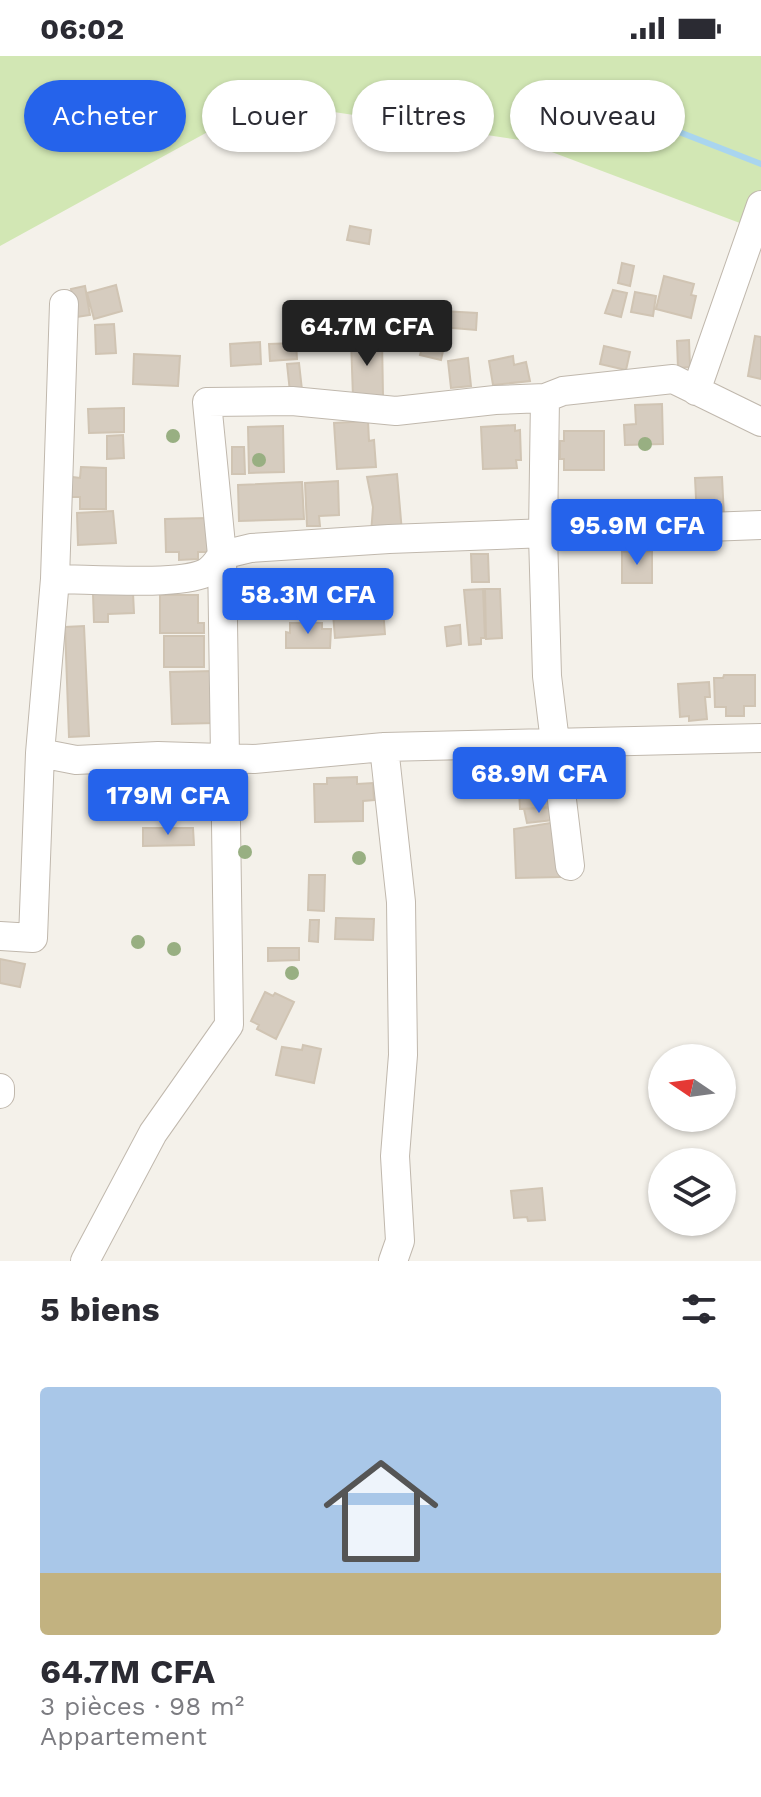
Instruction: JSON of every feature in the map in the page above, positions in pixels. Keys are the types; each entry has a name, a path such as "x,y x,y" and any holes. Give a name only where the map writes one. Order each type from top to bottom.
{"street":[{"path":"696,391 761,205"},
{"path":"0,936 33,938 40,753 55,579 64,304"},
{"path":"85,1261 153,1133 229,1025 222,555 207,402 292,401 396,411 545,398 563,391 673,379 761,422"},
{"path":"545,398 543,535 547,676 570,866"},
{"path":"55,579 178,580 202,575 213,568 222,555 251,548 389,539 761,525"},
{"path":"40,753 76,760 158,756 254,759 384,747 761,738"},
{"path":"384,747 401,902 403,1055 395,1156 400,1241 393,1261"}],"green space":[{"path":"0,56 761,56 761,231 552,152 685,152 685,80 510,80 510,138 494,136 494,80 352,80 352,115 336,112 336,80 202,80 202,135 186,144 186,80 24,80 24,152 171,152 0,246"}],"building":[{"path":"350,226 371,230 369,244 347,240"},
{"path":"622,263 634,266 630,286 618,283"},
{"path":"664,276 694,284 691,295 696,296 691,318 656,309"},
{"path":"116,285 122,311 94,319 87,293"},
{"path":"85,286 90,315 76,317 71,289"},
{"path":"613,290 627,293 621,317 605,313"},
{"path":"635,292 656,296 653,316 631,312"},
{"path":"442,311 477,313 476,330 441,327"},
{"path":"114,324 116,353 96,354 95,325"},
{"path":"755,336 761,337 761,379 748,376"},
{"path":"425,337 445,342 441,360 420,355"},
{"path":"382,339 383,396 353,397 351,340"},
{"path":"689,340 690,367 678,368 677,341"},
{"path":"260,342 261,364 231,366 230,344"},
{"path":"296,343 297,359 270,361 269,344"},
{"path":"604,346 630,352 626,370 600,364"},
{"path":"134,354 180,356 178,386 133,384"},
{"path":"513,356 514,365 526,362 530,381 493,385 489,361"},
{"path":"468,358 471,386 451,388 448,361"},
{"path":"299,363 302,390 290,392 287,364"},
{"path":"662,404 663,444 625,445 624,425 636,424 635,405"},
{"path":"124,408 124,432 89,433 88,409"},
{"path":"368,421 369,441 374,440 376,467 337,469 334,423"},
{"path":"515,425 515,431 520,430 521,460 516,460 517,468 483,469 481,427"},
{"path":"283,426 284,472 249,473 248,427"},
{"path":"564,431 604,431 604,470 564,470 564,459 560,459 560,441 564,441"},
{"path":"123,435 124,458 107,459 107,436"},
{"path":"232,447 244,447 245,474 232,474"},
{"path":"81,467 106,468 106,509 80,509 80,497 71,497 72,477 80,478"},
{"path":"397,474 402,532 371,534 373,507 367,477"},
{"path":"722,477 724,517 697,518 695,478"},
{"path":"338,481 339,515 319,516 320,526 307,526 305,483"},
{"path":"302,482 304,519 239,521 238,485"},
{"path":"113,511 116,543 78,545 77,513"},
{"path":"207,518 208,552 198,552 198,559 179,560 179,552 166,552 165,519"},
{"path":"652,551 652,583 622,583 622,552"},
{"path":"471,554 488,554 489,582 472,582"},
{"path":"381,585 385,634 335,638 331,589"},
{"path":"483,589 485,638 481,638 481,644 469,645 464,590"},
{"path":"485,589 500,589 502,638 486,639"},
{"path":"133,593 134,613 108,614 108,622 94,622 93,594"},
{"path":"160,595 198,595 198,623 204,623 204,633 160,633"},
{"path":"290,623 322,623 322,629 331,629 330,648 286,648 286,632 290,633"},
{"path":"460,625 461,644 447,646 445,627"},
{"path":"84,626 89,736 69,737 65,627"},
{"path":"164,636 204,636 204,667 164,667"},
{"path":"213,671 215,723 172,724 170,672"},
{"path":"724,675 755,675 755,706 744,706 744,716 726,716 726,707 715,707 714,678 723,678"},
{"path":"709,682 710,697 705,697 707,719 689,721 689,716 680,717 678,684"},
{"path":"505,761 505,773 482,774 481,762"},
{"path":"542,770 542,774 552,774 554,807 520,809 518,771"},
{"path":"357,777 357,784 373,783 374,800 363,801 363,821 315,822 314,784 327,784 327,778"},
{"path":"552,808 553,820 527,823 524,809"},
{"path":"557,822 560,877 516,878 514,829"},
{"path":"143,828 193,828 194,845 143,846"},
{"path":"309,875 325,875 324,911 308,910"},
{"path":"336,918 374,919 373,940 335,939"},
{"path":"310,920 319,920 318,942 309,941"},
{"path":"268,948 299,948 299,960 268,961"},
{"path":"0,959 25,964 20,987 0,983"},
{"path":"265,992 294,1002 276,1039 257,1029 259,1025 251,1021"},
{"path":"303,1045 321,1049 314,1083 276,1075 282,1047 302,1050"},
{"path":"542,1188 545,1220 514,1218 511,1191"}],"waterway":[{"path":"685,134 761,164"}]}
